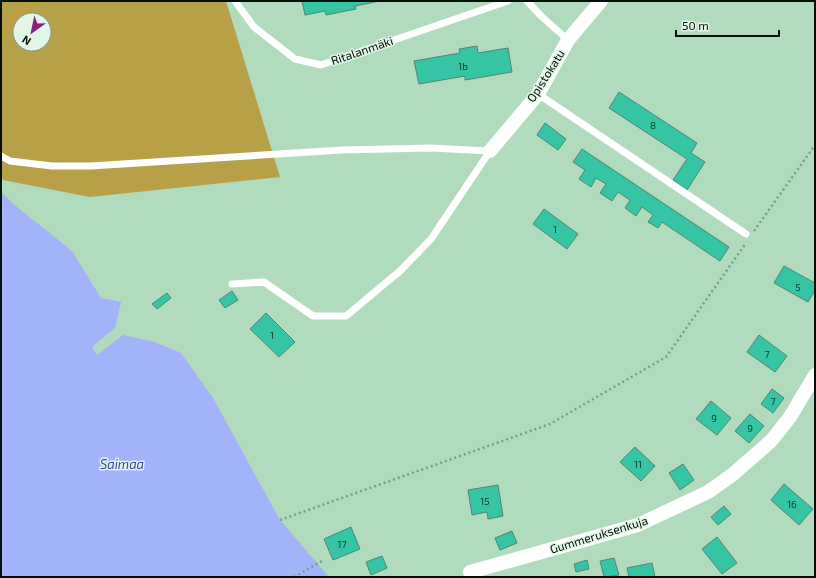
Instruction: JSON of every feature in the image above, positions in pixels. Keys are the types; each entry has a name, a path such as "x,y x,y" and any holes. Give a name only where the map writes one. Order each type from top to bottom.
{"street":[{"name":"Opistokatu","path":"490,151 538,94 568,40 601,1"},
{"name":"Gummeruksenkuja","path":"470,572 638,525 708,492 732,475 771,441 790,417 815,375"}],"lane":[{"name":"Ritalanmäki","path":"235,1 254,27 295,59 321,65 508,1"},
{"path":"527,1 541,16 568,40"},
{"path":"538,94 748,237"},
{"path":"1,156 10,162 52,166 91,166 349,150 431,148 490,151"},
{"path":"232,284 264,282 313,316 346,316 400,271 431,239 490,151"}],"path":[{"path":"280,520 550,424 666,357 748,237 815,145"},
{"path":"294,577 322,560"}],"shaded area":[{"path":"1,1 226,1 280,177 90,197 3,180 1,177"}],"water":[{"name":"Saimaa","path":"1,192 17,207 72,251 101,298 121,302 115,328 92,347 97,355 123,335 155,342 181,353 213,398 280,520 329,577 1,577"}],"building":[{"path":"302,1 380,1 355,6 356,9 326,15 325,11 305,15"},
{"path":"477,46 478,53 508,48 512,72 465,80 465,76 419,84 414,61 460,53 459,49"},
{"path":"619,92 697,143 691,153 705,162 687,190 673,180 687,159 609,108"},
{"path":"545,123 566,139 558,150 537,135"},
{"path":"582,149 729,247 720,261 662,222 658,228 648,222 653,215 642,207 636,216 625,208 630,200 618,192 612,201 600,193 606,184 596,178 591,187 579,179 585,170 573,162"},
{"path":"544,209 578,234 567,249 533,224"},
{"path":"784,266 815,283 815,290 808,302 774,283"},
{"path":"232,291 238,300 225,308 219,300"},
{"path":"167,293 171,298 157,309 152,304"},
{"path":"266,313 295,342 279,357 250,329"},
{"path":"759,335 787,356 775,372 747,352"},
{"path":"772,389 784,398 773,413 761,404"},
{"path":"711,401 731,418 717,435 696,419"},
{"path":"750,414 764,426 749,443 735,431"},
{"path":"635,447 655,466 641,481 620,462"},
{"path":"683,464 694,480 680,490 669,473"},
{"path":"784,484 813,509 799,525 771,500"},
{"path":"498,485 503,516 488,519 487,512 472,515 468,490"},
{"path":"724,506 731,514 718,525 711,517"},
{"path":"351,527 360,549 333,560 324,539"},
{"path":"512,531 517,543 500,550 495,538"},
{"path":"717,537 737,563 722,574 702,549"},
{"path":"382,556 387,568 371,575 366,562"},
{"path":"614,558 619,575 604,577 600,561"},
{"path":"587,560 589,569 576,572 574,564"},
{"path":"652,563 655,577 629,577 627,568"}]}
